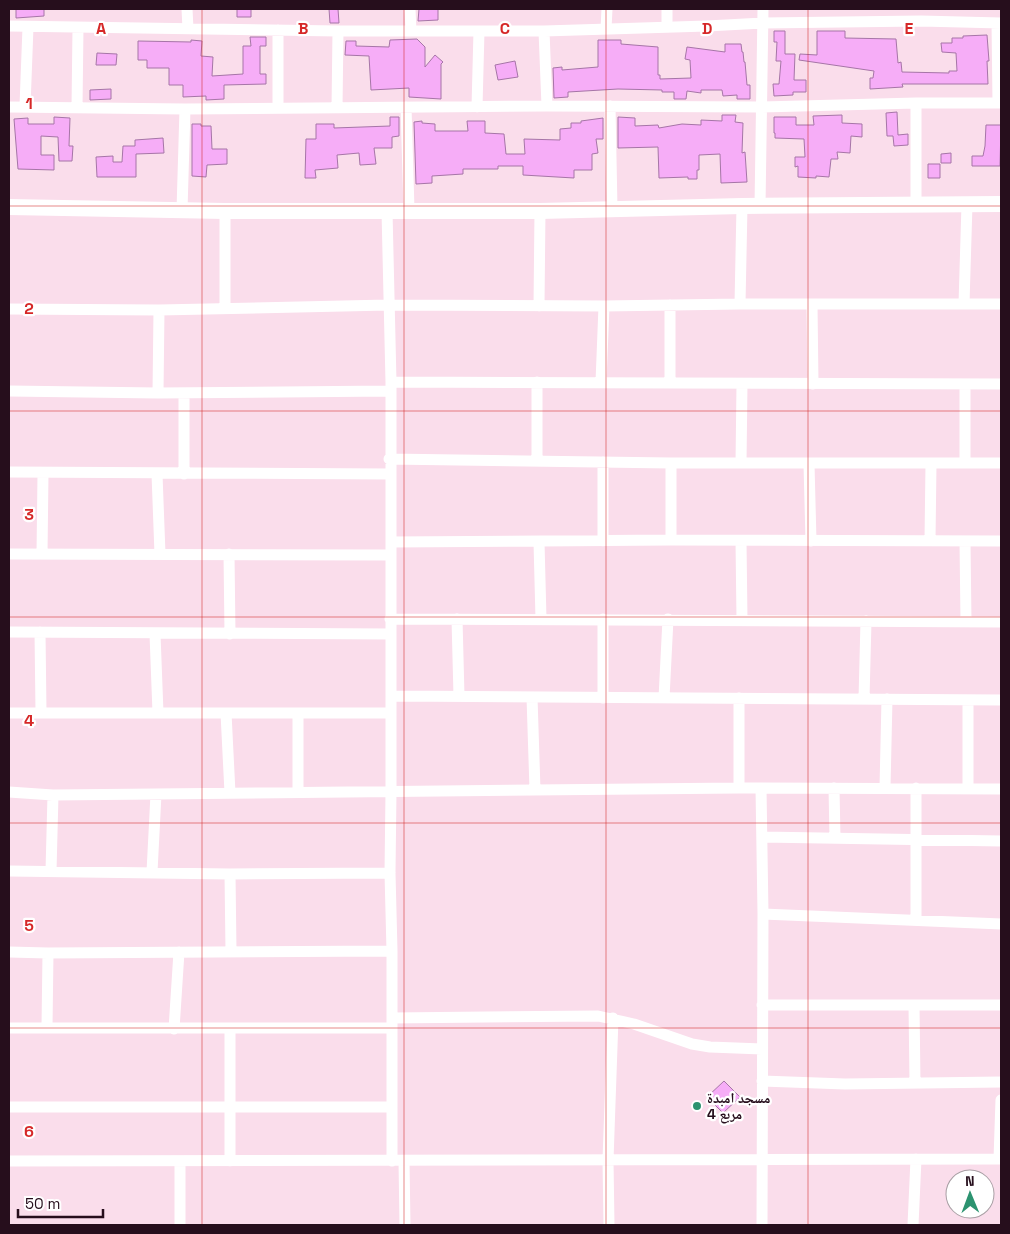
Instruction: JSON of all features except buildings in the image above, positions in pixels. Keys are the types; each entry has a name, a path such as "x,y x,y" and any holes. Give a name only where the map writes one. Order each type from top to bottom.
{"street":[{"path":"187,9 188,29"},
{"path":"410,9 411,31"},
{"path":"606,9 606,29"},
{"path":"667,9 667,27"},
{"path":"760,206 760,107 763,9"},
{"path":"920,9 920,21"},
{"path":"9,26 338,31 544,31 763,23 920,21 999,23 999,103 760,107 547,106 185,109 9,107"},
{"path":"25,106 28,27"},
{"path":"77,107 78,28"},
{"path":"278,30 278,108"},
{"path":"337,108 338,31"},
{"path":"477,107 479,31"},
{"path":"544,31 547,106"},
{"path":"916,103 916,204"},
{"path":"610,106 612,209"},
{"path":"406,107 409,210"},
{"path":"182,210 185,109"},
{"path":"964,304 967,204"},
{"path":"9,207 225,211 540,211 742,206 1001,204"},
{"path":"740,304 742,206"},
{"path":"225,211 225,308"},
{"path":"387,211 391,542 390,873 392,1107 405,1225"},
{"path":"539,306 540,211"},
{"path":"9,309 159,310 388,304 604,306 1001,304"},
{"path":"812,304 813,384"},
{"path":"670,305 670,382"},
{"path":"601,382 604,306"},
{"path":"158,394 159,310"},
{"path":"537,382 538,461"},
{"path":"9,391 158,394 537,382 1001,384"},
{"path":"741,464 742,384"},
{"path":"965,384 965,463"},
{"path":"184,393 184,474"},
{"path":"390,459 741,464 1001,463"},
{"path":"603,462 603,541"},
{"path":"671,463 671,540"},
{"path":"809,464 811,540"},
{"path":"930,540 931,464"},
{"path":"9,472 43,474 390,474"},
{"path":"42,554 43,474"},
{"path":"157,474 160,554"},
{"path":"391,542 671,540 1001,541"},
{"path":"741,541 742,620"},
{"path":"965,541 966,622"},
{"path":"539,542 541,619"},
{"path":"9,554 391,555"},
{"path":"229,554 230,634"},
{"path":"390,619 1001,622"},
{"path":"458,619 459,696"},
{"path":"603,619 603,698"},
{"path":"664,698 668,619"},
{"path":"864,699 866,621"},
{"path":"9,632 391,634"},
{"path":"40,632 41,712"},
{"path":"156,634 158,713"},
{"path":"391,696 1001,700"},
{"path":"532,697 535,790"},
{"path":"739,698 739,788"},
{"path":"886,788 887,699"},
{"path":"968,700 968,789"},
{"path":"9,713 391,713"},
{"path":"226,713 230,793"},
{"path":"298,713 298,792"},
{"path":"9,792 53,795 739,788 1001,789"},
{"path":"761,788 763,914 762,1225"},
{"path":"834,788 835,838"},
{"path":"916,788 916,920"},
{"path":"152,872 156,794"},
{"path":"51,871 53,795"},
{"path":"762,837 1001,841"},
{"path":"9,871 230,874 390,873"},
{"path":"230,874 231,952"},
{"path":"763,914 1001,924"},
{"path":"9,952 392,951"},
{"path":"174,1029 179,952"},
{"path":"47,1027 48,953"},
{"path":"914,1004 915,1082"},
{"path":"762,1006 1001,1005"},
{"path":"9,1028 230,1028 598,1016 613,1018 692,1044 710,1047 762,1049"},
{"path":"610,1225 608,1160 613,1018"},
{"path":"230,1028 230,1161"},
{"path":"762,1082 845,1084 1001,1082"},
{"path":"9,1162 1000,1159 1001,1100"},
{"path":"9,1108 392,1107"},
{"path":"913,1225 916,1159"},
{"path":"180,1161 180,1225"}],"place":[{"name":"مسجد امبدة مربع 4","path":"697,1106"}]}
